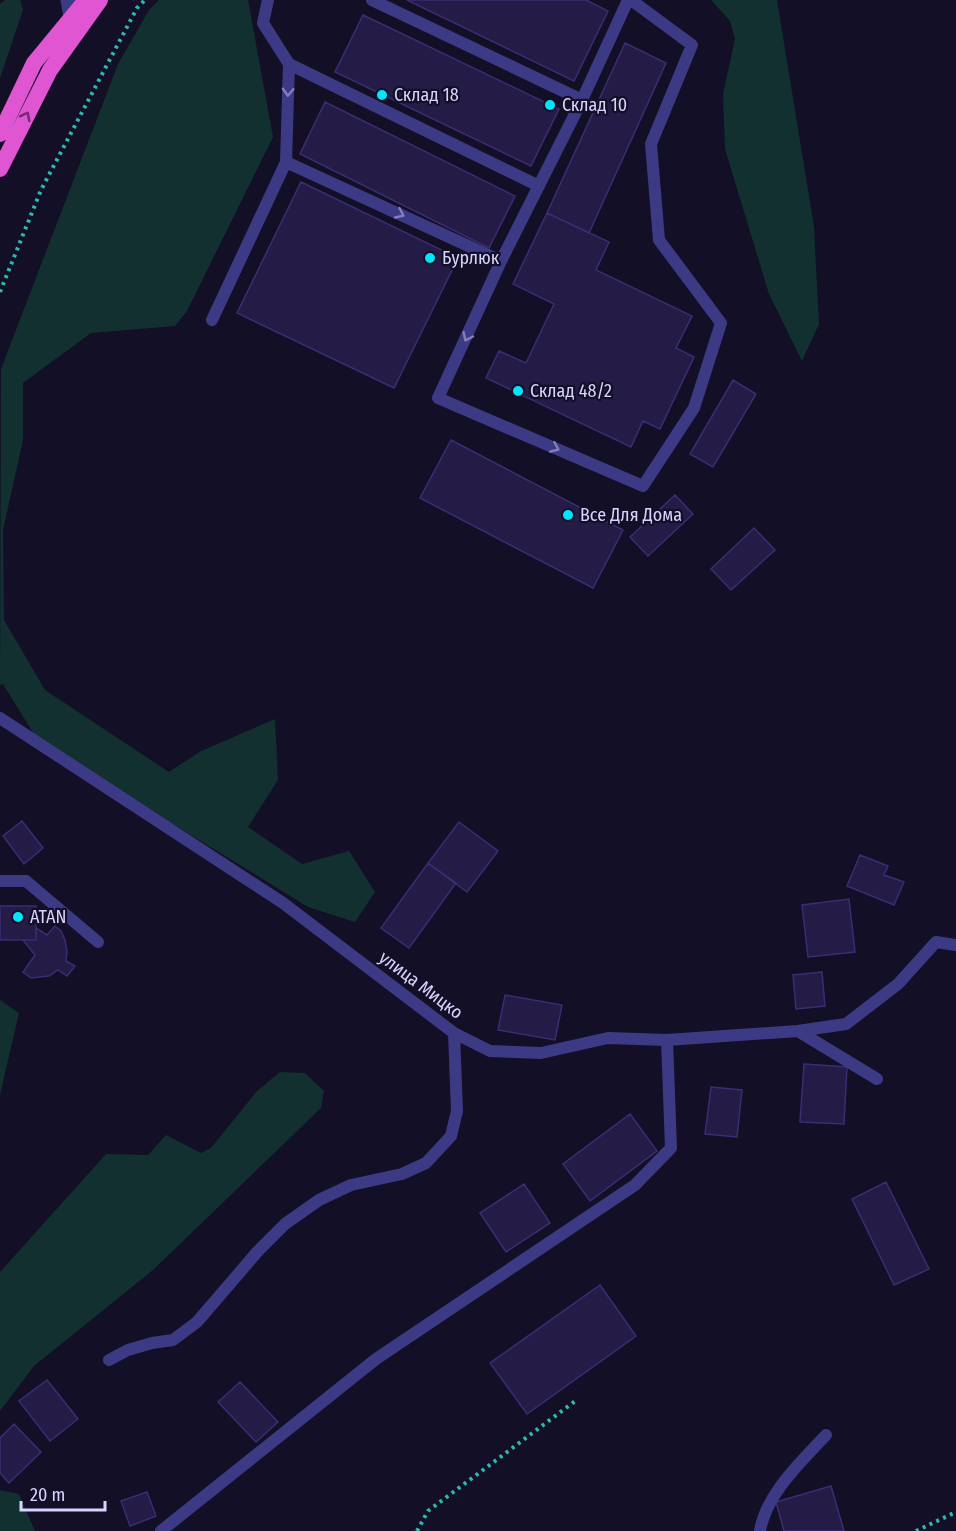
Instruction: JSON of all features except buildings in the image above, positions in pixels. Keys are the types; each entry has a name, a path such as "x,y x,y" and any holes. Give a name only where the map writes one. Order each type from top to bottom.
{"highway":[{"path":"0,134 34,63 86,0"},
{"path":"0,169 50,70 100,0"}],"street":[{"path":"50,70 71,17 68,0"}],"lane":[{"path":"268,0 262,23 289,64 539,186"},
{"path":"372,0 582,100"},
{"path":"630,0 692,45 651,144 659,240 721,323 694,408 643,486 438,398 501,261 630,0"},
{"path":"212,320 286,162 289,64"},
{"path":"286,162 501,261"},
{"name":"улица Мицко","path":"0,718 283,903 454,1033 490,1051 541,1053 608,1038 667,1040 798,1031 846,1024 898,984 936,942 956,945"},
{"path":"0,881 27,881 98,942"},
{"path":"798,1031 877,1079"},
{"path":"109,1360 128,1350 173,1340 196,1322 285,1224 319,1200 351,1185 402,1174 426,1163 451,1136 457,1111 454,1033"},
{"path":"160,1531 376,1359 635,1185 671,1148 667,1040"},
{"path":"760,1531 762,1519 778,1491 826,1434"}],"path":[{"path":"0,292 41,190 137,8 145,0"},
{"path":"417,1531 428,1511 578,1399"},
{"path":"916,1531 956,1512"}],"green space":[{"path":"5,0 20,0 23,10 0,78 0,4"},
{"path":"159,0 248,0 273,137 187,311 175,326 91,333 23,383 23,440 3,530 4,620 45,690 169,772 201,751 275,719 278,780 248,827 302,864 349,851 375,892 355,922 308,907 38,741 3,684 0,685 1,369 118,64 149,10"},
{"path":"711,0 777,0 814,227 819,324 802,361 769,294 725,149 723,94 735,39 730,21"},
{"path":"0,1000 19,1013 0,1095"},
{"path":"280,1072 305,1073 324,1091 321,1108 153,1270 34,1366 0,1411 0,1272 106,1154 148,1155 166,1135 201,1153 211,1148 257,1091"},
{"path":"0,1490 19,1494 35,1531 0,1531"}],"place":[{"name":"Склад 18","path":"382,95"},
{"name":"Склад 10","path":"550,105"},
{"name":"Бурлюк","path":"430,258"},
{"name":"Склад 48/2","path":"518,391"},
{"name":"Все Для Дома","path":"568,515"},
{"name":"ATAN","path":"18,917"}]}
